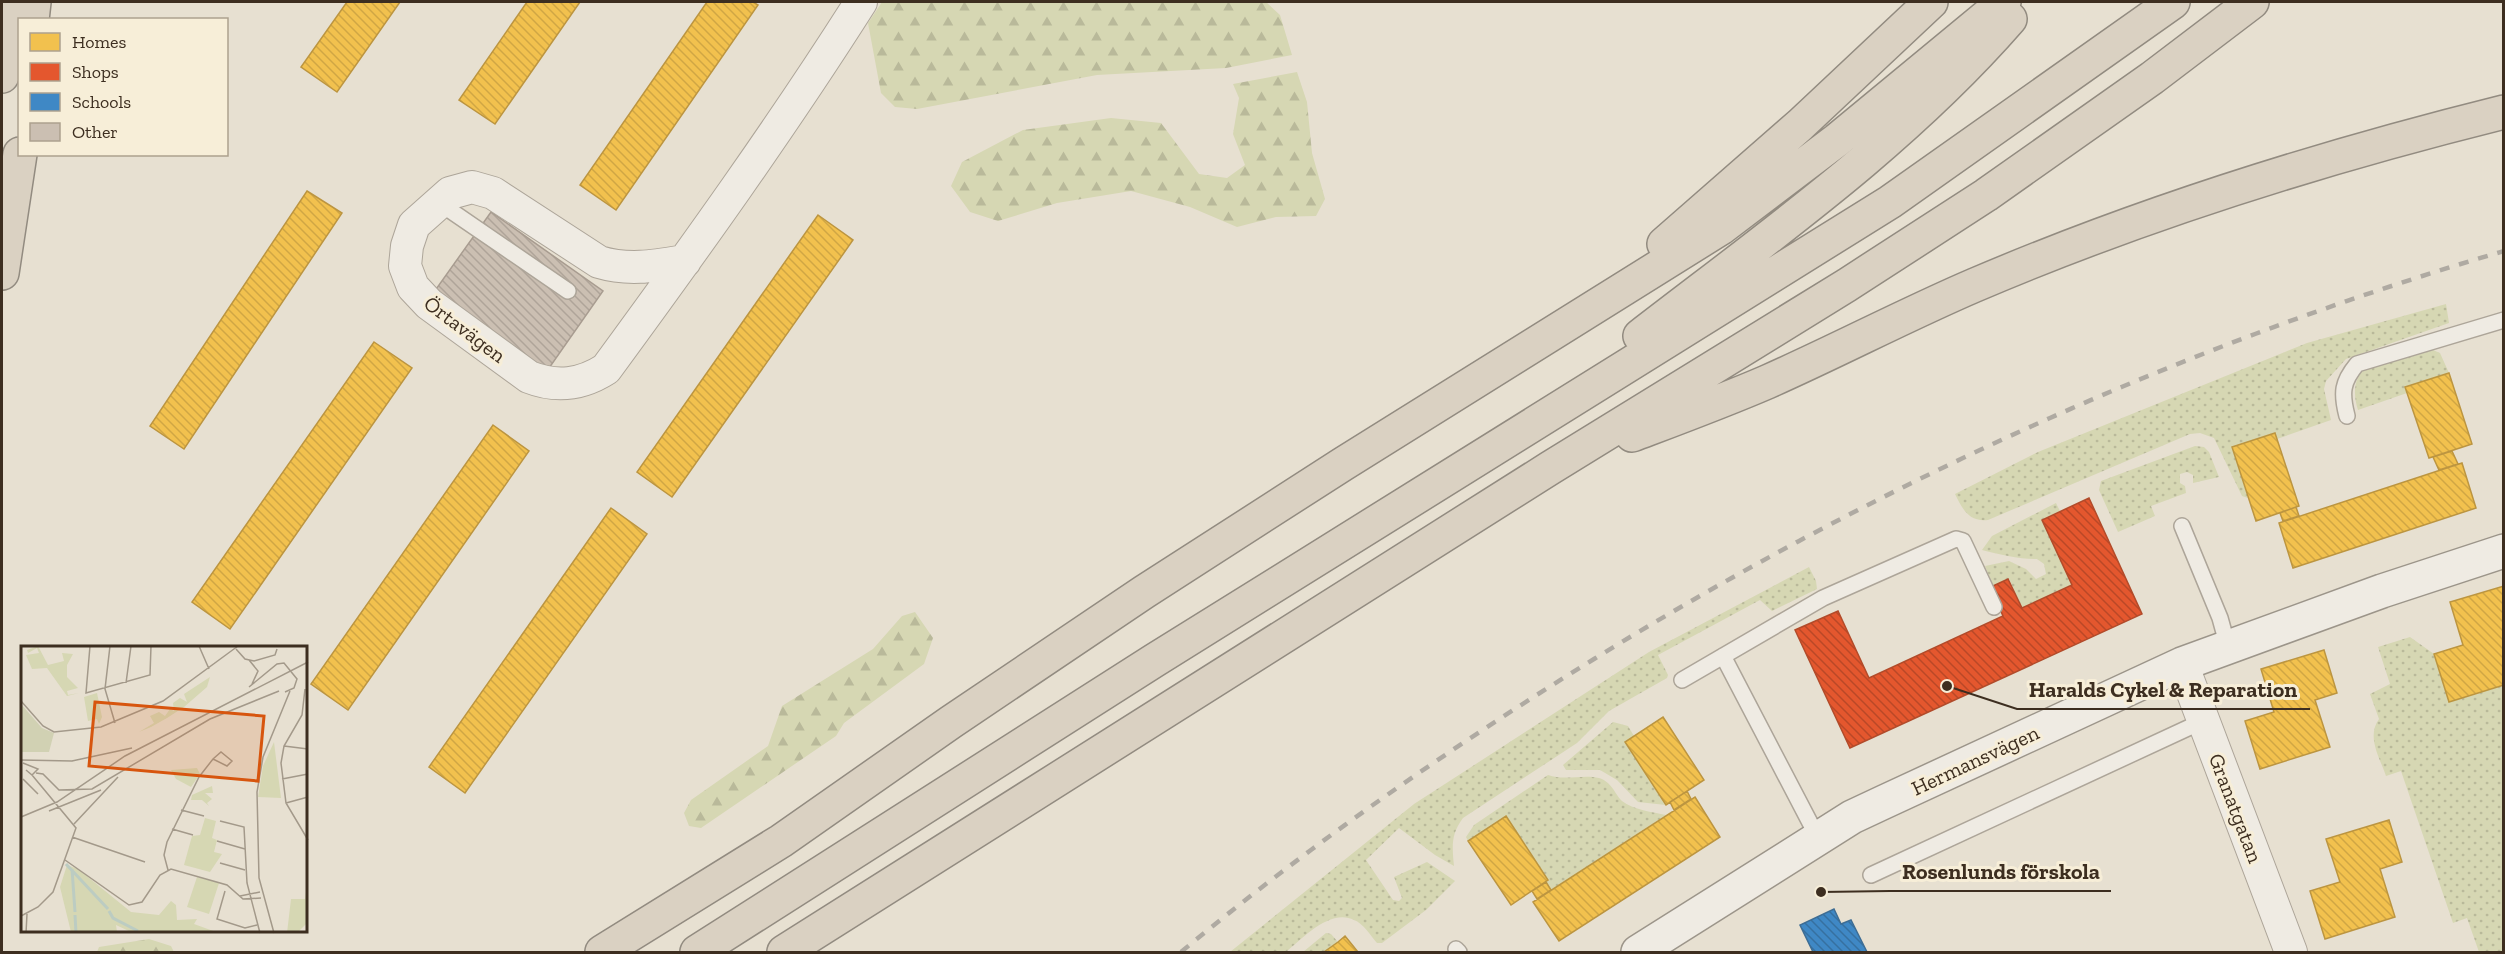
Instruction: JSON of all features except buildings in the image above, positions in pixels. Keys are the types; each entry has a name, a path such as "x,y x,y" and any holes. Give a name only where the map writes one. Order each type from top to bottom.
{"highway":[{"path":"2,76 7,2"},
{"path":"32,18 33,2"},
{"path":"1590,308 1800,125 1931,2"},
{"path":"602,952 781,841 1038,663 1343,464 1721,228 1778,187 2004,2"},
{"path":"1497,447 1762,243 1864,160 1955,76 2025,2"},
{"path":"697,952 1155,660 1890,202 2173,2"},
{"path":"784,952 1550,468 1847,285 1986,195 2152,78 2252,2"},
{"path":"1550,468 1767,382 1974,285 2084,241 2278,174 2504,111"},
{"path":"2,273 20,156"},
{"path":"817,952 974,832"}],"street":[{"name":"Örtavägen","path":"685,261 644,268 617,268 599,262 493,193 472,187 450,193 414,225 407,246 405,266 413,287 429,304 529,377 544,383 567,384 588,381 606,369 685,261 801,96 861,2"},
{"name":"Hermansvägen","path":"1638,952 1852,817 2182,664 2382,591 2504,551"},
{"name":"Granatgatan","path":"2182,664 2291,952"}],"lane":[{"path":"438,202 568,291"},
{"path":"2347,416 2342,397 2343,386 2357,364 2504,320"},
{"path":"2182,526 2220,618 2229,647"},
{"path":"1682,680 1823,598 1956,539 1963,541 1994,607"},
{"path":"1723,656 1818,838"},
{"path":"1871,875 2203,721"}],"green space":[{"path":"882,2 1266,2 1280,15 1292,55 1226,68 1097,75 917,109 895,107 881,93 868,23"},
{"path":"1297,72 1307,102 1312,153 1325,199 1316,216 1276,217 1237,227 1190,207 1131,191 1057,203 998,221 970,212 951,186 962,162 1023,130 1111,118 1161,123 1199,174 1227,178 1245,165 1233,134 1239,98 1233,84"},
{"path":"2446,304 2449,323 2346,359 2326,381 2324,389 2331,420 2277,439 2274,433 2232,447 2248,498 2242,496 2214,438 2200,433 2190,434 1988,520 1976,519 1967,514 1955,494 2038,452 2307,343"},
{"path":"2433,350 2440,353 2449,373 2406,387 2407,393 2358,410 2355,387 2362,371 2367,367"},
{"path":"2195,446 2204,447 2209,452 2219,477 2193,483 2193,475 2187,472 2180,474 2180,483 2185,486 2186,493 2151,506 2155,516 2118,532 2099,490 2101,481"},
{"path":"2056,503 2060,511 2042,520 2072,585 2022,608 2009,579 1993,586 1985,566 2009,561 2026,569 2036,579 2046,574 2044,564 2037,559 2018,558 1982,550 1992,536"},
{"path":"1809,567 1817,589 1772,611 1760,600 1658,655 1668,675 1667,678 1609,711 1577,743 1463,818 1456,829 1453,840 1454,866 1399,828 1366,860 1393,900 1399,901 1402,898 1394,877 1427,862 1455,881 1426,910 1382,943 1377,943 1364,927 1345,917 1326,921 1286,952 1230,952 1414,804 1649,652"},
{"path":"915,612 933,638 924,664 844,723 836,736 701,828 689,826 684,813 691,800 768,746 782,706 873,649 902,616"},
{"path":"2410,637 2434,654 2449,702 2503,685 2503,952 2479,952 2467,918 2453,923 2401,771 2386,776 2375,748 2374,733 2379,719 2370,694 2390,684 2378,647"},
{"path":"1613,722 1628,726 1634,736 1625,742 1666,805 1638,802 1617,780 1600,770 1566,770 1563,765"},
{"path":"1548,775 1599,778 1610,785 1622,801 1632,807 1666,815 1551,890 1546,882 1548,880 1506,816 1468,841 1466,837 1474,825"},
{"path":"1326,933 1331,934 1338,942 1324,952 1303,952"},
{"path":"149,939 171,946 174,952 97,952 99,947"}],"railway":[{"path":"1181,952 1280,873 1434,762 1594,659 1701,595 1811,535 1922,478 2150,375 2384,288 2504,251"}],"place":[{"name":"Haralds Cykel & Reparation","path":"1947,686"},
{"name":"Rosenlunds förskola","path":"1821,892"}]}
